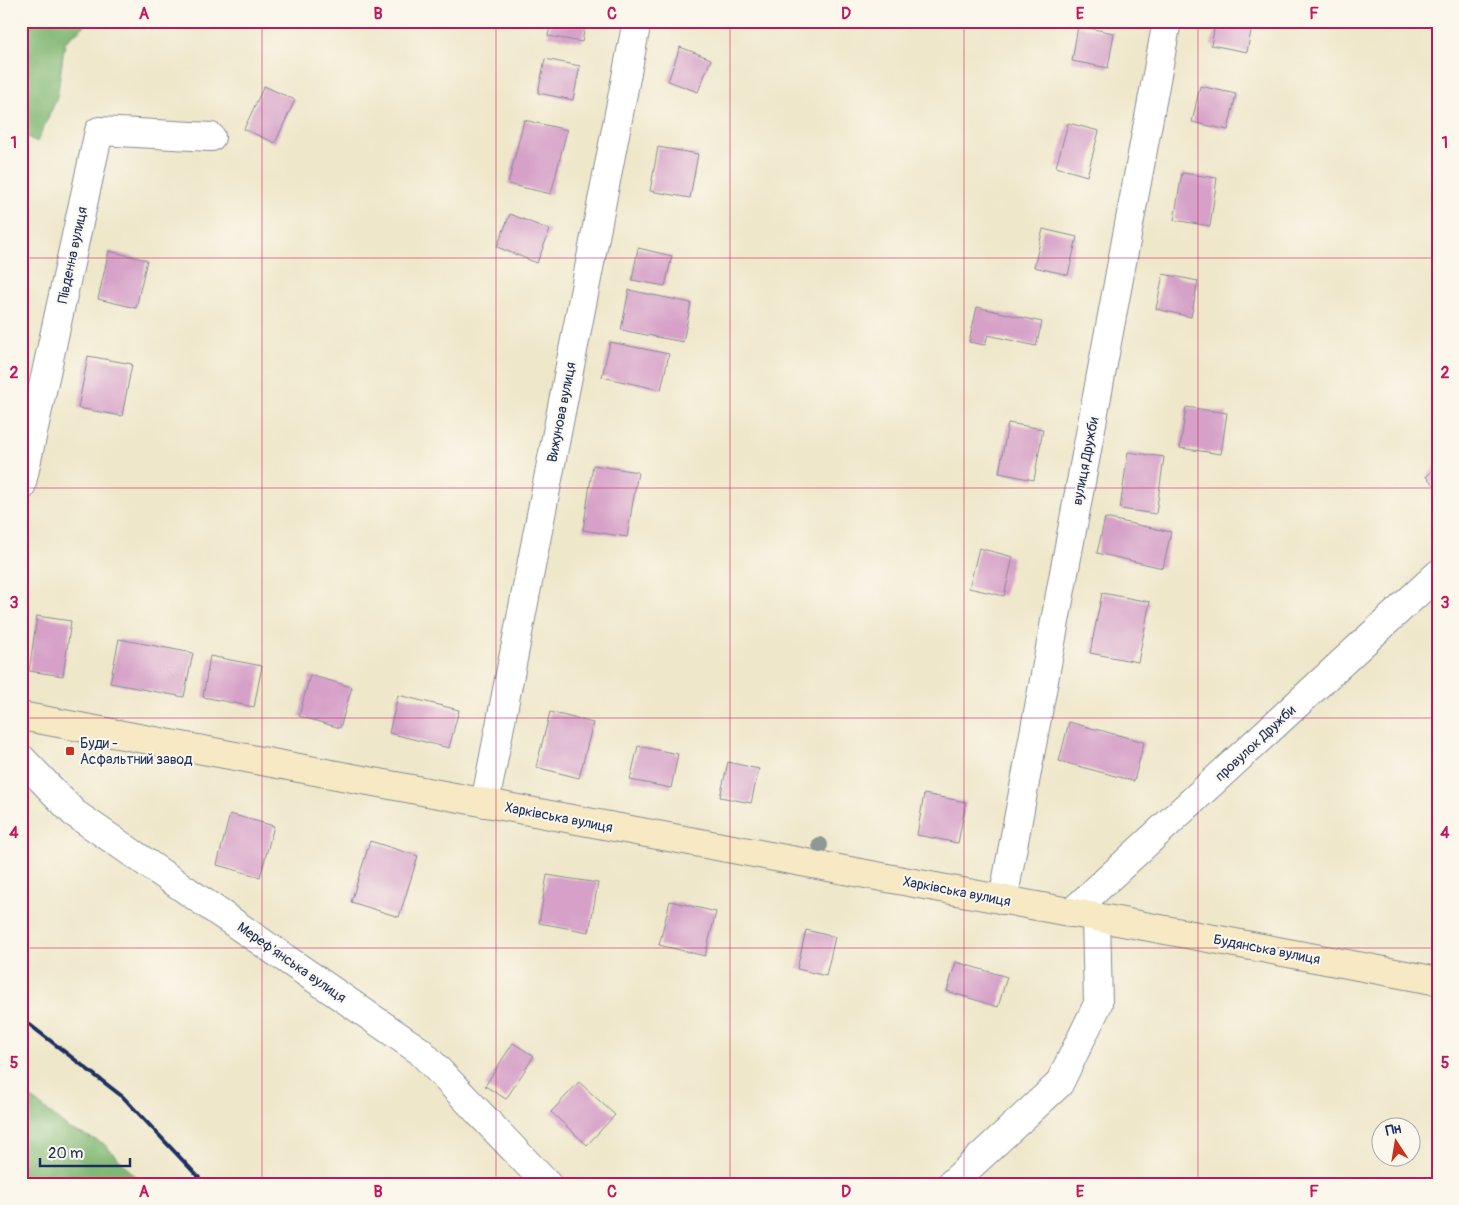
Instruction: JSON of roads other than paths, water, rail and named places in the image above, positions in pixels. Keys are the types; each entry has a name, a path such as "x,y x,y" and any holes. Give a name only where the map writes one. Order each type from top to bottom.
{"street":[{"name":"Вижунова вулиця","path":"485,803 637,21"},
{"name":"вулиця Дружби","path":"1004,900 1167,21"},
{"name":"Південна вулиця","path":"21,487 100,131 211,137"},
{"name":"провулок Дружби","path":"1084,915 1438,574"},
{"name":"Харківська вулиця","path":"21,716 1084,915"},
{"name":"Мереф'янська вулиця","path":"21,758 74,813 420,1051 548,1184"},
{"name":"Будянська вулиця","path":"1084,915 1438,981"},
{"path":"951,1184 1060,1084 1098,1004 1084,915"}],"railway":[{"path":"21,1018 123,1097 205,1184"}],"place":[{"name":"Буди - Асфальтний завод","path":"70,751"}]}
